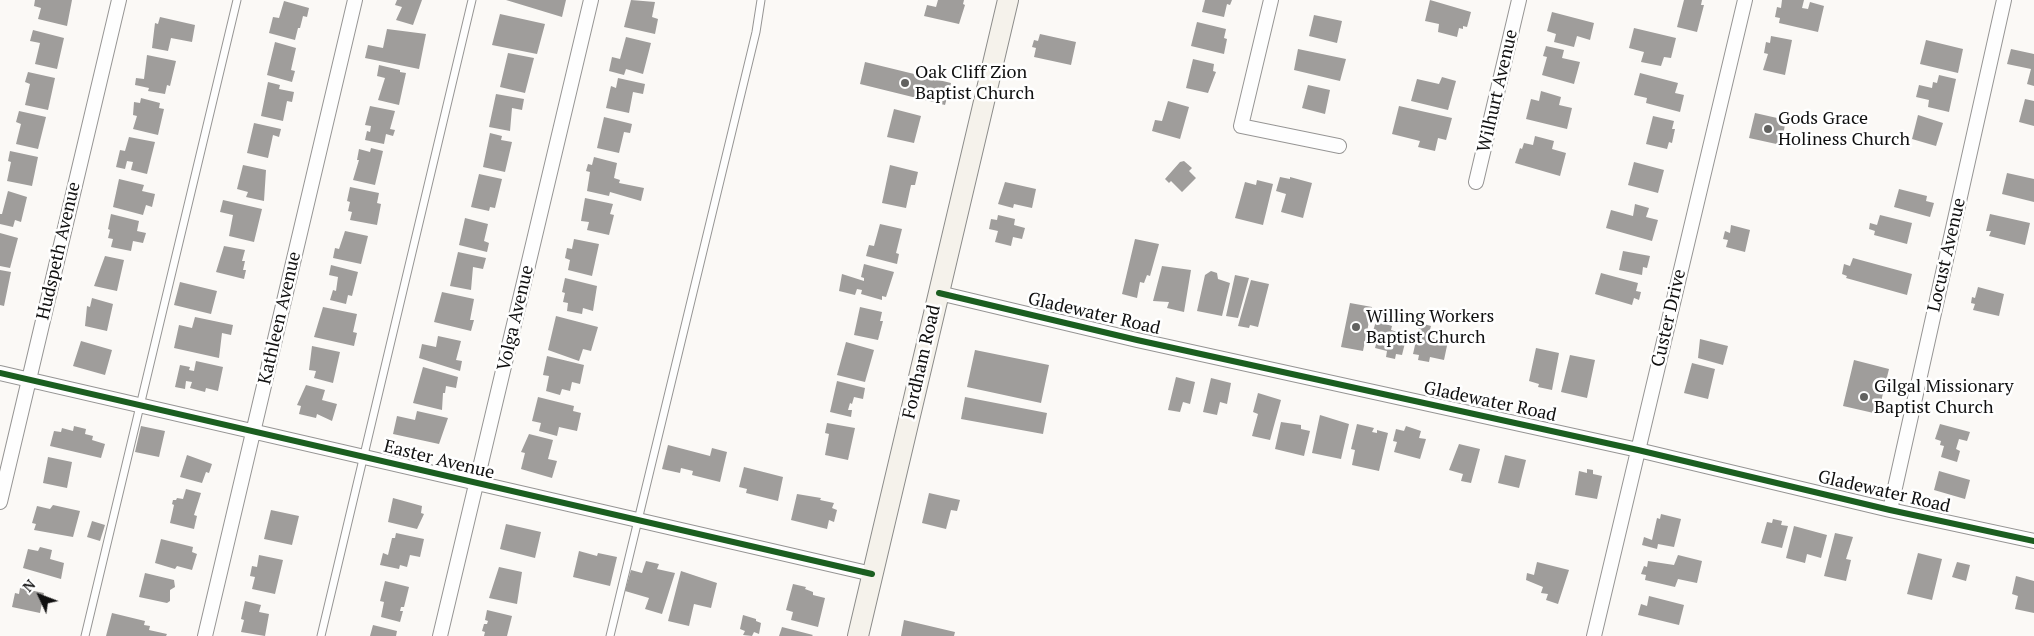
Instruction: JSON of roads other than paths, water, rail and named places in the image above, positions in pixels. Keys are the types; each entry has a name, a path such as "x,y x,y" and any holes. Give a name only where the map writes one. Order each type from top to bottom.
{"street":[{"name":"Hudspeth Avenue","path":"0,502 119,0"},
{"name":"Kathleen Avenue","path":"205,636 355,0"},
{"name":"Volga Avenue","path":"440,636 591,0"},
{"name":"Fordham Road","path":"858,636 1008,0"},
{"path":"1271,0 1240,126 1339,146"},
{"name":"Wilhurt Avenue","path":"1476,182 1519,0"},
{"name":"Custer Drive","path":"1594,636 1745,0"},
{"name":"Locust Avenue","path":"1890,510 2004,0"},
{"name":"Gladewater Road","path":"939,292 1137,340 1638,450 1890,510 2034,540"},
{"name":"Easter Avenue","path":"0,373 477,485 872,574"}],"lane":[{"path":"85,636 237,0"},
{"path":"321,636 472,0"},
{"path":"610,636 756,32 760,0"}],"place":[{"name":"Oak Cliff Zion Baptist Church","path":"905,83"},
{"name":"Gods Grace Holiness Church","path":"1768,129"},
{"name":"Willing Workers Baptist Church","path":"1356,327"},
{"name":"Gilgal Missionary Baptist Church","path":"1864,397"}]}
